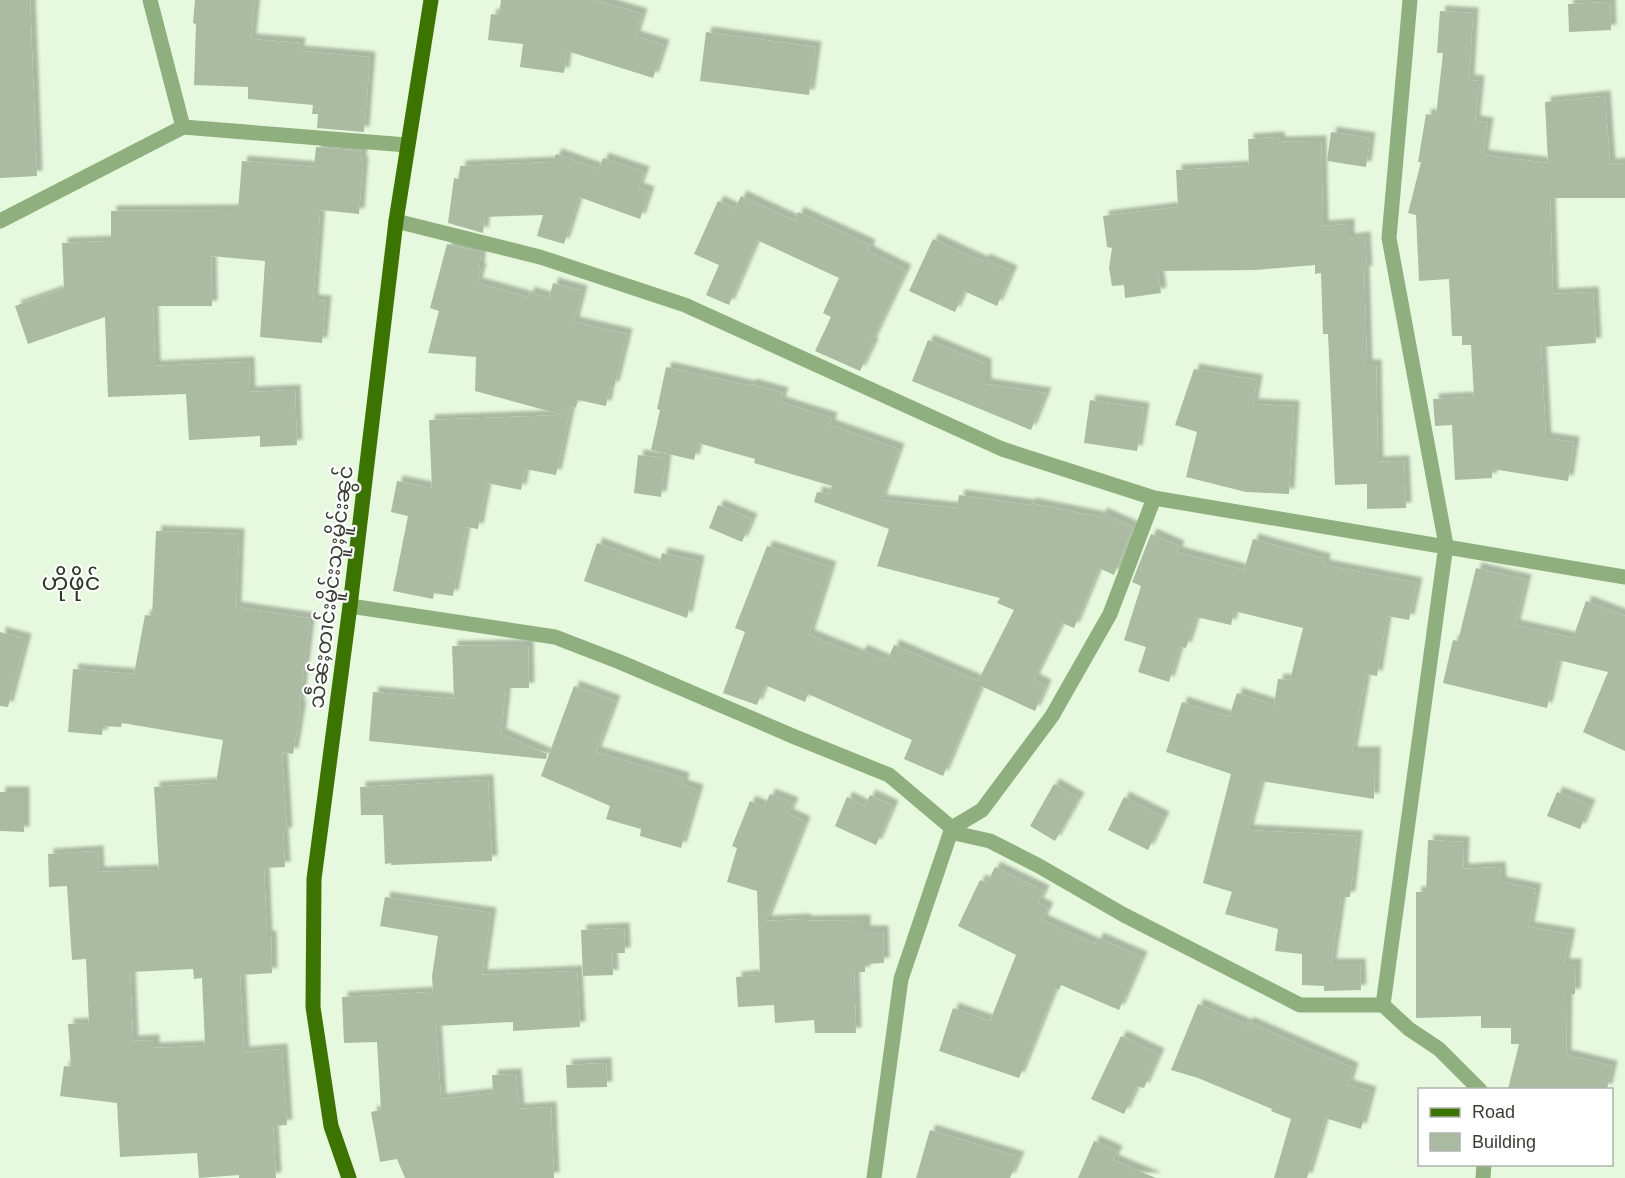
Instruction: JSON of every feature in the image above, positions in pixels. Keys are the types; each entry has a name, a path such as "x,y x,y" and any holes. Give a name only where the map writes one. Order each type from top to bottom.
{"main road":[{"name":"သဵၼ်ႈတၢင်းမိူင်းသူႈမိူင်းၼွင်","path":"349,1178 331,1126 313,1007 314,879 350,606 396,221 431,0"}],"street":[{"path":"150,0 183,128"},
{"path":"1383,1005 1446,545 1389,238 1410,0"},
{"path":"0,220 183,128 407,145"},
{"path":"396,221 540,257 685,305 1002,449 1154,498 1446,545 1625,577"},
{"path":"874,1178 901,979 952,828 982,810 1052,716 1110,614 1154,498"},
{"path":"350,606 555,637 889,775 960,834 990,841 1010,851 1124,915 1300,1005 1383,1005 1409,1029 1439,1049 1479,1088"}],"building":[{"path":"0,0 30,0 37,176 0,178"},
{"path":"195,0 255,0 251,39 300,43 299,51 370,57 364,132 317,128 318,114 312,114 313,105 248,99 248,87 194,85"},
{"path":"501,0 595,0 642,14 635,36 664,45 653,78 567,51 564,73 520,67 523,44 488,40 491,14 499,15"},
{"path":"1610,2 1611,30 1569,32 1568,4"},
{"path":"1440,11 1473,13 1469,80 1479,81 1475,121 1488,123 1483,155 1548,163 1545,102 1605,96 1610,164 1625,163 1625,198 1550,198 1553,294 1593,292 1596,343 1541,347 1546,438 1574,442 1568,481 1492,469 1492,478 1455,480 1452,425 1435,426 1433,399 1474,397 1471,345 1462,345 1462,336 1452,336 1449,279 1419,281 1416,215 1408,213 1421,162 1418,162 1426,114 1436,116 1443,53 1437,53"},
{"path":"706,32 816,47 809,95 700,81"},
{"path":"1331,132 1370,138 1366,167 1327,161"},
{"path":"1279,137 1280,142 1321,141 1323,226 1349,224 1349,239 1365,237 1367,365 1376,365 1378,462 1404,461 1406,508 1367,509 1367,484 1335,485 1328,334 1323,334 1321,273 1315,274 1315,265 1255,270 1158,271 1161,293 1125,298 1124,285 1112,286 1109,268 1112,248 1107,247 1103,216 1178,207 1176,170 1249,166 1248,139"},
{"path":"316,147 362,151 361,162 363,162 359,214 320,210 313,300 326,301 322,343 260,337 265,261 211,256 212,306 153,306 155,366 249,362 250,392 295,390 297,445 260,447 260,436 189,440 186,394 108,397 105,317 28,344 15,306 64,289 62,243 111,241 111,211 238,210 242,161 314,167"},
{"path":"556,154 599,169 603,158 644,172 638,188 649,192 640,219 579,197 564,244 537,236 543,215 485,217 483,233 448,223 454,178 459,179 460,166 553,162"},
{"path":"741,196 795,221 798,212 870,245 868,251 906,270 860,371 815,351 831,317 823,313 839,278 757,240 729,305 706,295 719,265 694,254 718,201 735,209"},
{"path":"933,239 983,262 984,259 1012,271 997,306 964,291 955,312 909,291"},
{"path":"447,244 481,252 479,268 481,269 477,283 528,297 529,292 549,298 553,283 582,291 574,322 627,334 614,387 610,386 606,406 578,400 576,407 571,406 556,475 525,469 521,490 487,483 478,529 466,527 453,596 434,593 433,599 393,591 408,516 391,512 397,481 432,488 429,420 563,415 475,391 476,357 428,353 439,311 430,308"},
{"path":"928,340 986,364 986,384 1046,393 1031,430 912,381"},
{"path":"666,367 750,386 751,384 783,393 780,402 832,418 830,425 899,449 881,500 957,508 959,495 1030,505 1030,503 1100,517 1102,513 1133,527 1114,575 1099,568 1074,628 1062,623 1034,679 1046,685 1035,711 981,686 943,776 904,759 912,740 808,694 805,702 765,685 757,705 723,693 745,632 735,628 767,546 831,567 809,635 859,655 862,650 887,661 894,645 978,681 1014,610 997,603 1000,598 877,566 889,529 814,502 817,492 829,494 832,486 754,463 755,459 698,443 694,460 651,450"},
{"path":"1194,369 1257,380 1253,404 1294,406 1289,494 1246,492 1186,477 1197,432 1175,425"},
{"path":"1090,400 1144,408 1137,451 1084,443"},
{"path":"638,455 666,458 661,497 634,493"},
{"path":"718,505 752,519 742,542 709,528"},
{"path":"156,531 239,534 236,607 310,618 299,707 301,707 293,754 282,752 287,833 283,833 285,867 264,868 267,936 271,936 272,973 240,975 244,1052 282,1049 287,1125 273,1126 276,1178 239,1178 239,1175 199,1178 197,1153 120,1157 117,1103 60,1096 64,1066 71,1067 68,1024 89,1023 86,959 72,960 67,886 49,887 48,854 98,851 99,872 159,870 154,787 216,783 223,740 122,723 121,727 103,726 102,735 68,732 73,669 134,674 145,615 152,616","holes":["193,969 194,979 202,978 205,1046 154,1048 154,1040 133,1041 130,972"]},
{"path":"1151,534 1179,546 1177,552 1244,570 1253,539 1325,559 1324,565 1417,583 1409,620 1387,616 1377,676 1366,674 1352,752 1375,752 1374,799 1261,781 1248,830 1357,836 1350,897 1341,897 1331,964 1360,964 1361,990 1324,991 1324,986 1302,985 1302,954 1275,951 1278,929 1225,914 1232,892 1203,883 1231,774 1166,752 1182,702 1229,717 1237,693 1274,705 1278,679 1290,680 1303,628 1234,611 1231,625 1196,617 1186,648 1180,646 1169,682 1138,672 1146,647 1124,640 1141,586 1132,582"},
{"path":"597,543 659,566 662,553 699,561 687,618 584,581"},
{"path":"1476,568 1526,580 1515,625 1573,638 1586,601 1625,616 1625,751 1583,732 1608,672 1558,660 1547,708 1443,683 1453,640 1458,641"},
{"path":"0,632 26,639 8,707 0,706"},
{"path":"528,645 529,688 506,688 501,734 547,754 546,759 369,741 373,692 454,699 452,646"},
{"path":"574,686 615,701 596,752 684,778 682,785 698,790 681,848 640,836 641,829 606,819 610,806 541,776"},
{"path":"488,780 492,861 385,864 383,815 361,815 360,787"},
{"path":"1054,784 1079,798 1055,841 1030,826"},
{"path":"0,792 24,792 24,832 0,831"},
{"path":"1557,792 1590,805 1580,829 1547,816"},
{"path":"770,794 793,803 788,814 805,822 766,921 865,920 865,931 883,931 884,963 865,964 865,972 854,972 856,1033 815,1033 814,1020 775,1023 774,1005 738,1007 736,977 760,975 757,891 727,882 737,848 732,846 750,801 764,807"},
{"path":"870,795 893,806 876,845 835,826 847,797 865,806"},
{"path":"1124,797 1164,817 1148,850 1108,830"},
{"path":"1428,840 1464,842 1463,869 1500,867 1501,882 1536,889 1529,927 1570,934 1564,964 1576,964 1575,994 1567,994 1566,1055 1612,1066 1607,1088 1508,1088 1519,1044 1511,1044 1511,1028 1481,1028 1481,1016 1416,1018 1416,892 1426,892"},
{"path":"995,867 1044,891 1038,903 1048,908 1042,920 1095,944 1098,938 1142,957 1119,1010 1061,985 1059,990 1055,988 1019,1078 939,1051 953,1008 990,1021 1016,955 958,926 980,880 987,883"},
{"path":"385,897 491,913 482,975 577,971 580,1027 513,1031 513,1022 436,1026 441,1099 493,1093 492,1075 516,1074 519,1109 551,1107 554,1178 405,1178 397,1159 380,1162 371,1112 381,1110 377,1042 344,1043 342,997 433,992 432,976 438,936 380,926"},
{"path":"624,928 625,953 612,953 613,975 583,976 581,930"},
{"path":"1198,1004 1247,1025 1248,1022 1353,1068 1348,1085 1371,1092 1361,1129 1325,1118 1307,1178 1274,1178 1291,1119 1198,1078 1171,1070"},
{"path":"1121,1036 1159,1054 1144,1088 1137,1086 1124,1114 1091,1099"},
{"path":"606,1063 607,1087 567,1088 566,1065"},
{"path":"930,1130 1019,1157 1010,1178 916,1178"},
{"path":"1094,1141 1117,1151 1113,1160 1156,1178 1078,1178"}],"district":[{"name":"ဟိုဖိုင်","path":"71,582"}]}
